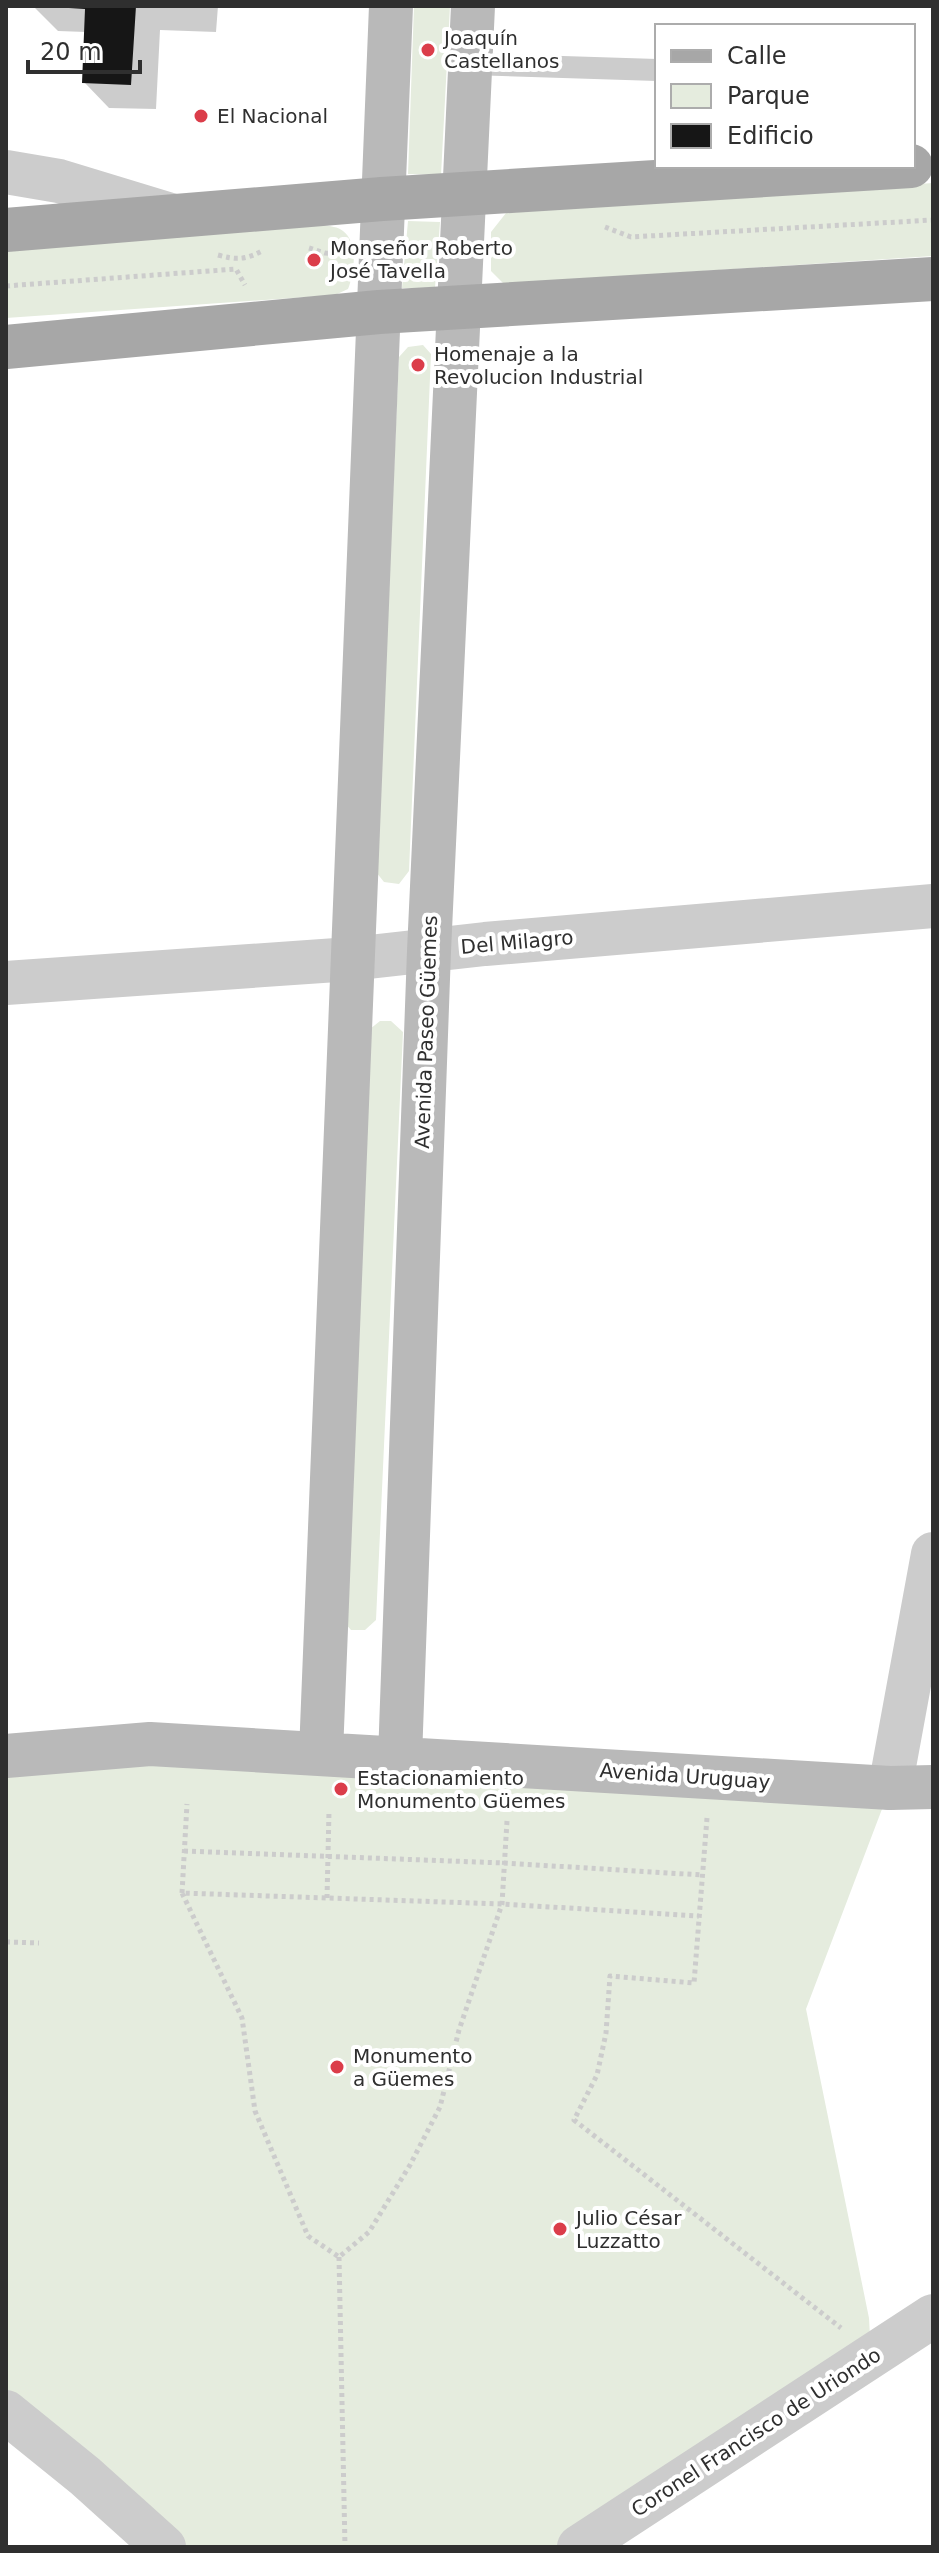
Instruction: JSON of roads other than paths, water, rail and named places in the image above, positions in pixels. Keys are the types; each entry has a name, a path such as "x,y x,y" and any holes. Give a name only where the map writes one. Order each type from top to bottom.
{"main road":[{"path":"6,230 707,172 844,168"},
{"path":"6,347 459,306 933,279"}],"street":[{"path":"321,1753 391,6"},
{"name":"Avenida Paseo Güemes","path":"400,1758 429,951 473,6"},
{"path":"6,172 59,181 174,216"},
{"name":"Del Milagro","path":"6,983 351,959 485,944 933,906"},
{"path":"890,1788 933,1554"},
{"name":"Avenida Uruguay","path":"6,1756 150,1744 890,1788 933,1787"},
{"name":"Coronel Francisco de Uriondo","path":"579,2547 933,2316"},
{"path":"6,2412 85,2476 164,2547"}],"lane":[{"path":"470,64 655,70"}],"place":[{"name":"Joaquín Castellanos","path":"428,50"},
{"name":"El Nacional","path":"201,116"},
{"name":"Monseñor Roberto José Tavella","path":"314,260"},
{"name":"Homenaje a la Revolucion Industrial","path":"418,365"},
{"name":"Estacionamiento Monumento Güemes","path":"341,1789"},
{"name":"Monumento a Güemes","path":"337,2067"},
{"name":"Julio César Luzzatto","path":"560,2229"}]}
